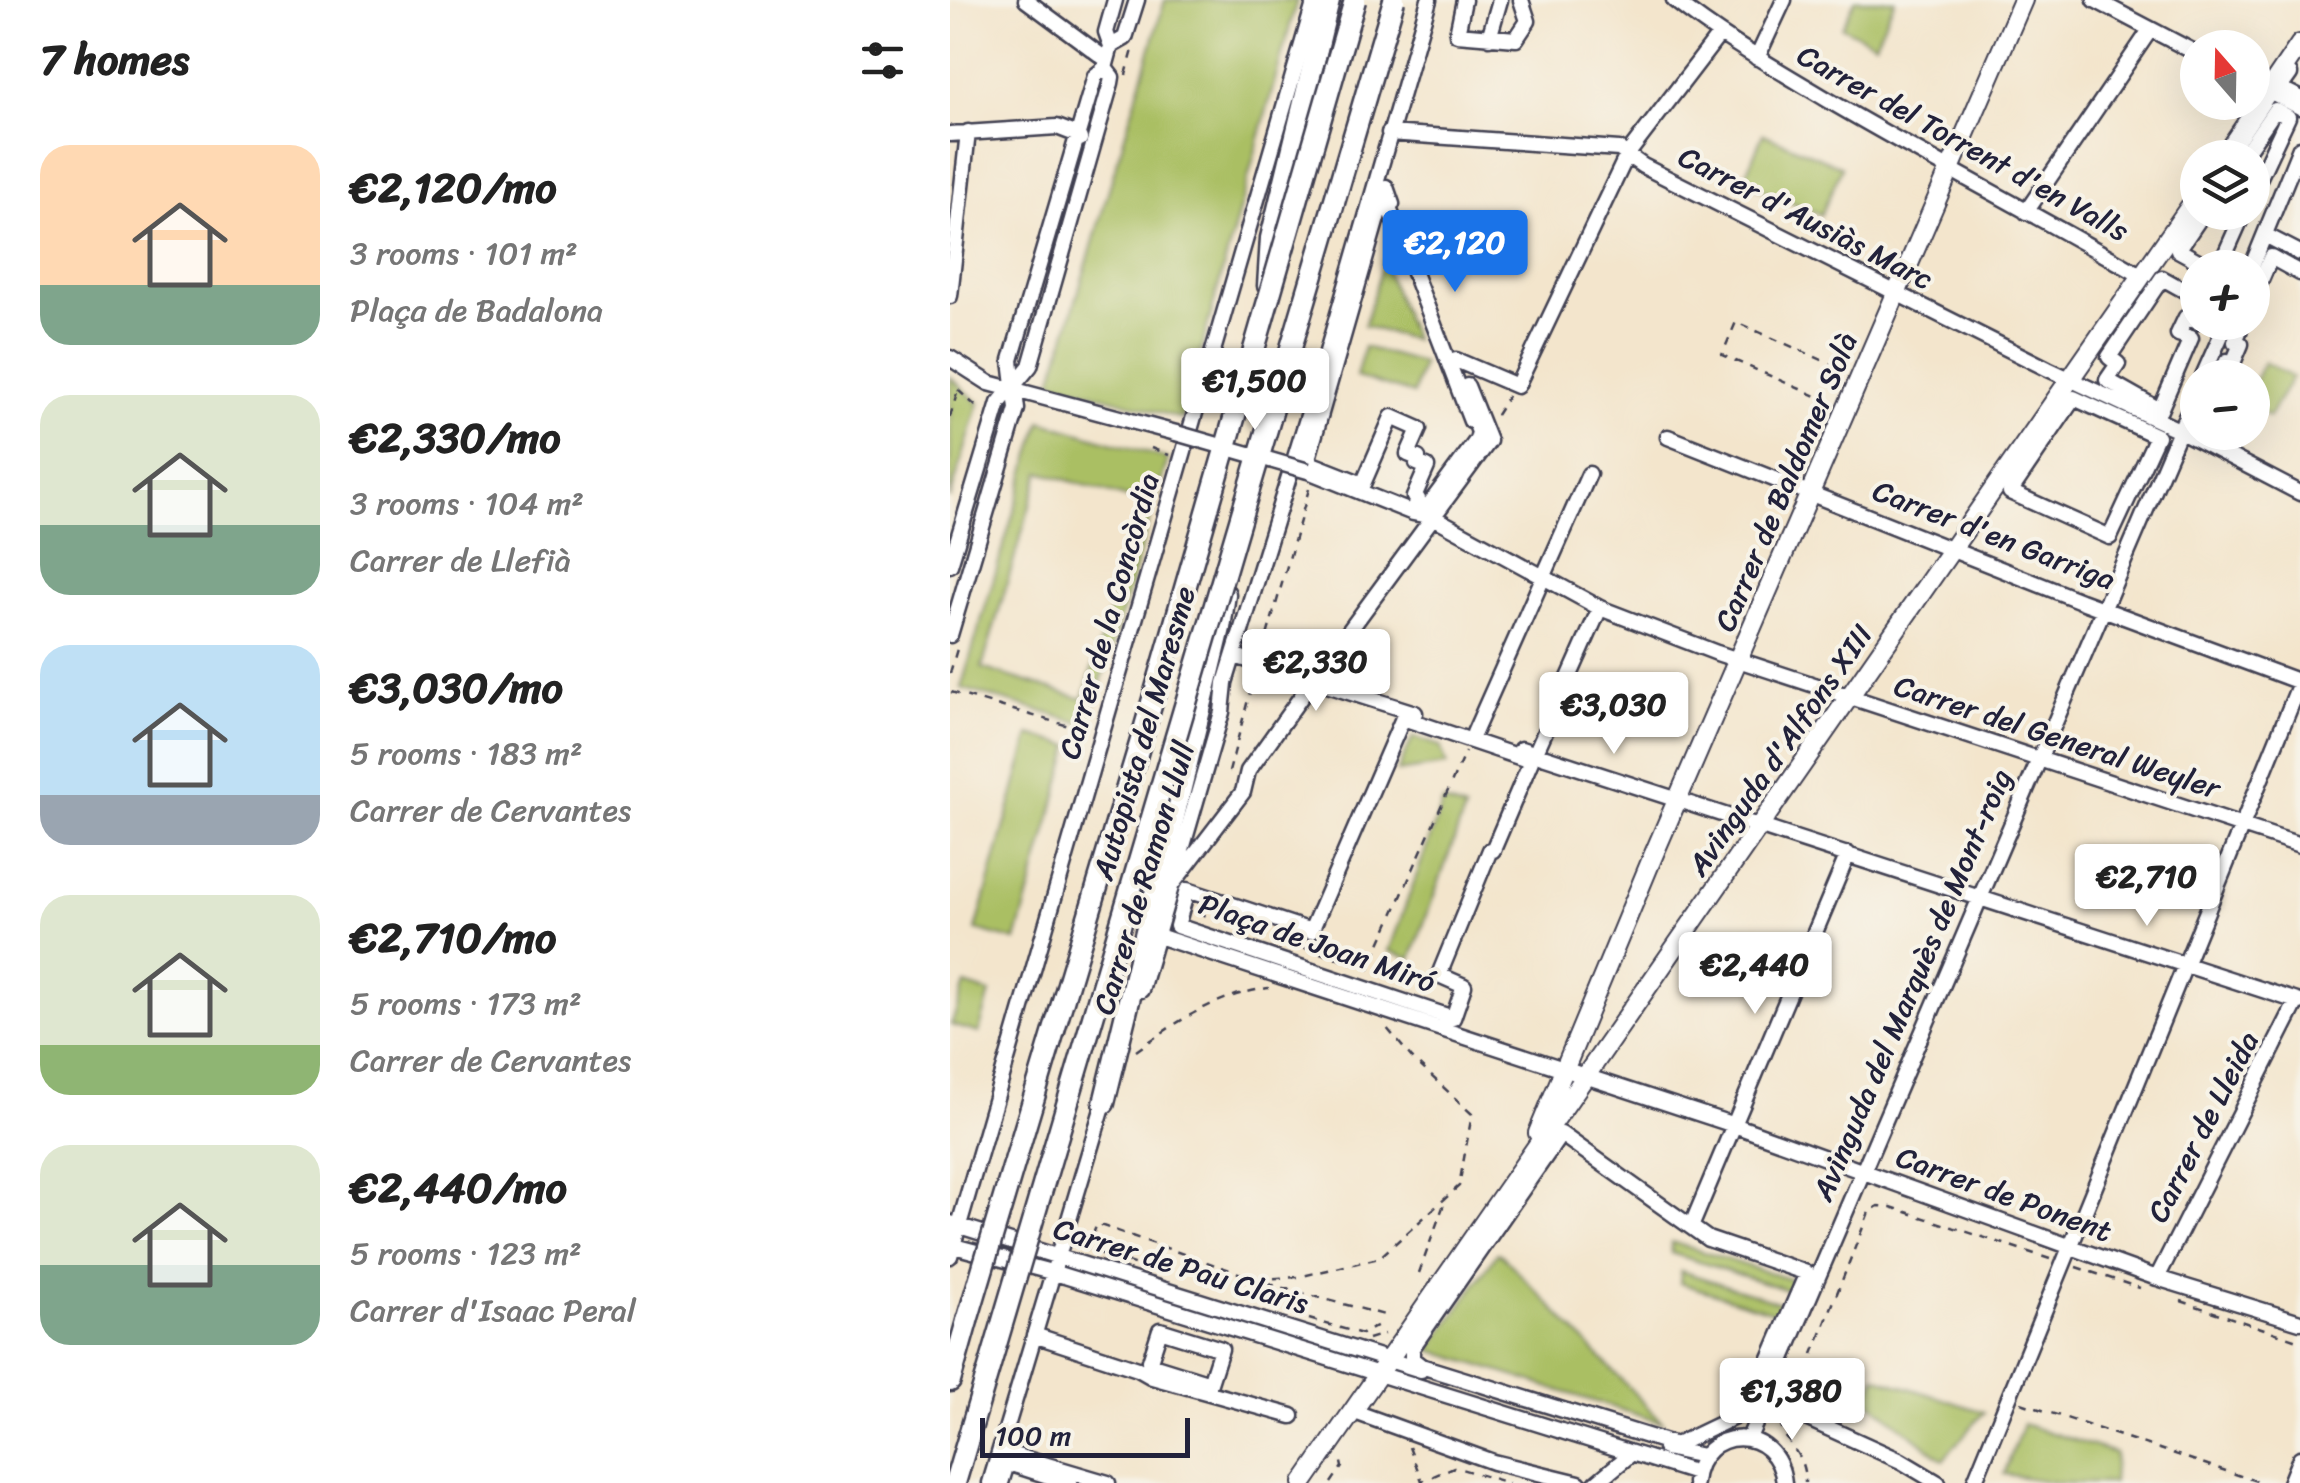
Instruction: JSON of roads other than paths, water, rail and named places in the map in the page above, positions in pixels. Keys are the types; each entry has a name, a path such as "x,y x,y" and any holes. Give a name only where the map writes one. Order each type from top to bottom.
{"highway":[{"path":"1268,295 1271,238 1329,0"},
{"name":"Autopista del Maresme","path":"950,1381 1142,737 1355,0"},
{"name":"Autopista del Maresme","path":"955,1483 1394,0"},
{"path":"1104,1103 1220,628 1235,528"}],"main road":[{"name":"Carrer de Baldomer Solà","path":"1577,1072 1572,1048 2023,0"},
{"path":"2270,76 2300,44"},
{"name":"Avinguda d'Alfons XIII","path":"1303,1483 1531,1152 1577,1072 1760,827 2180,221"}],"street":[{"path":"1026,0 1107,58"},
{"path":"950,564 999,403 1030,366 1112,77 1106,32 1116,0"},
{"path":"950,636 1016,408 1011,360 1095,76 1125,38 1137,0"},
{"name":"Carrer de la Concòrdia","path":"951,1249 955,1224 1315,0"},
{"name":"Carrer de Ramon Llull","path":"990,1483 1002,1461 1034,1335 1158,936 1222,712 1226,683 1429,0"},
{"path":"1464,0 1457,34 1516,39 1528,21 1521,0"},
{"path":"1489,38 1500,0"},
{"name":"Carrer del Torrent d'en Valls","path":"1674,0 1718,36 1948,171 2142,276"},
{"path":"1757,58 1784,0"},
{"path":"2095,0 2180,45"},
{"path":"2026,212 2150,30"},
{"path":"1456,360 1513,391 1627,155 1718,36"},
{"path":"2300,60 2280,88 2300,98"},
{"path":"2270,91 2300,107"},
{"path":"2254,140 2275,110 2288,117 2270,156"},
{"path":"950,134 1057,127 1078,135 1089,160"},
{"path":"950,296 968,132"},
{"name":"Carrer d'Ausiàs Marc","path":"1390,133 1619,150 1643,166 2072,381 2179,430 2300,494"},
{"path":"2259,250 2300,148"},
{"path":"1170,887 1243,792 1248,771 1489,440 1381,165"},
{"path":"1386,188 1392,204 1389,208 1470,421 1475,422 1479,432 1429,505 1420,509 1414,506 1418,499 1414,497 1427,466 1408,454 1419,429 1392,417 1363,484 1307,462 1386,188"},
{"path":"2180,251 2192,230"},
{"path":"2265,235 2300,253"},
{"path":"2270,259 2300,273"},
{"path":"2180,288 2162,278 2109,357 2118,364 2107,380 2160,410 2190,340"},
{"path":"2234,360 2241,344 2236,340"},
{"name":"Carrer del General Weyler","path":"950,358 989,383 1176,432 1412,513 1434,517 1600,608 1739,660 2300,845"},
{"path":"2074,398 2157,436 2110,537 2010,492 2074,398"},
{"name":"Avinguda del Marquès de Mont-roig","path":"1749,1438 2179,430"},
{"name":"Carrer d'en Garriga","path":"1668,437 2300,682"},
{"path":"2233,450 2300,484"},
{"path":"1472,737 1589,474"},
{"path":"1534,754 1600,608"},
{"path":"1235,656 1472,737 1848,854 2298,1002"},
{"path":"1974,1483 2300,682"},
{"name":"Plaça de Joan Miró","path":"1403,718 1472,737 1531,761 1439,975 1464,986 1452,1018 1177,926 1187,890 1311,931 1403,718"},
{"path":"1691,1226 1848,854"},
{"name":"Carrer de Ponent","path":"1158,936 1734,1124 2070,1246 2155,1285 2300,1322"},
{"name":"Carrer de Lleida","path":"2155,1285 2298,1002"},
{"path":"1561,1134 1691,1226 1708,1239 1806,1272 1753,1401 1747,1411 1725,1422 1676,1445 1421,1366 1412,1359 1412,1348 1561,1134"},
{"name":"Carrer de Pau Claris","path":"955,1224 1058,1266 1382,1366"},
{"name":"Carrer de Pau Claris","path":"951,1249 1058,1266"},
{"path":"1160,1330 1220,1349 1210,1383 1149,1364 1160,1330"},
{"path":"1034,1335 1138,1369 1152,1378 1292,1416"},
{"path":"1382,1366 1696,1478 1704,1456 1722,1441 1749,1438 1772,1452 1784,1483"},
{"path":"1382,1366 1667,1449 1704,1456"},
{"path":"1352,1411 1493,1462 1579,1483"},
{"path":"1783,1412 1902,1461 1938,1483"},
{"path":"1596,1483 1632,1453"},
{"path":"1001,1483 1002,1461 1010,1454 1108,1483"},
{"path":"2290,1483 2300,1458"},
{"path":"1002,1461 1070,1483"}]}
